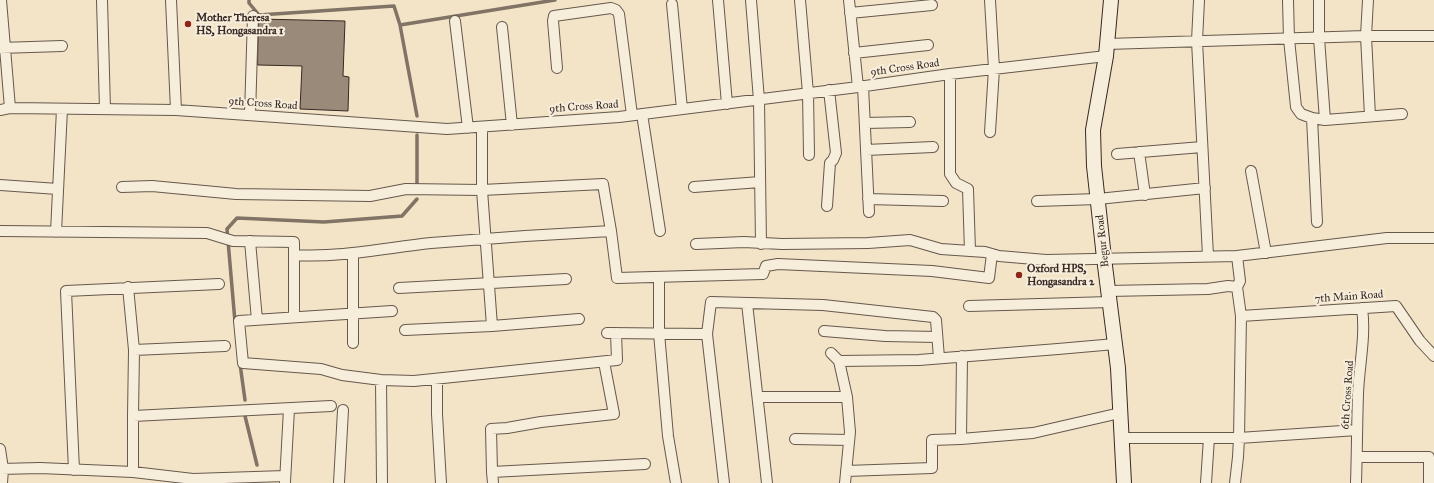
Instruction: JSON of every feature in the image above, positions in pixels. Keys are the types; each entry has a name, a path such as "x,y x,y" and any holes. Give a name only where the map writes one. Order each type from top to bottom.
{"main road":[{"name":"Begur Road","path":"1111,0 1106,50 1093,130 1094,166 1118,368 1124,483"}],"street":[{"path":"1,0 5,109"},
{"path":"102,0 105,109"},
{"path":"171,0 176,110"},
{"path":"718,0 727,104"},
{"path":"751,0 759,100 760,244"},
{"path":"800,0 808,93 809,154"},
{"path":"849,0 854,54 860,87 864,123 869,212"},
{"path":"990,0 994,69 990,132"},
{"path":"1199,0 1196,41 1208,256"},
{"path":"1288,0 1289,39 1296,107 1301,114 1312,118 1325,120 1402,114"},
{"path":"1318,0 1319,38 1325,120"},
{"path":"1368,0 1366,36 1370,116"},
{"path":"672,4 682,109"},
{"path":"850,13 932,4"},
{"path":"557,68 553,21 554,16 611,8 616,10 619,14 660,232"},
{"path":"250,115 254,16"},
{"path":"455,21 468,128"},
{"path":"502,27 512,125"},
{"name":"9th Cross Road","path":"5,109 176,110 447,129 468,128 637,115 994,69 1106,50 1196,41 1366,36 1434,36"},
{"path":"854,54 928,45"},
{"path":"2,48 62,46"},
{"path":"950,74 950,174 956,183 968,189 970,251"},
{"path":"828,206 830,163 836,153 829,90"},
{"path":"56,232 62,109"},
{"path":"1312,118 1317,222"},
{"path":"864,123 910,122"},
{"path":"482,127 482,190 492,326"},
{"path":"866,150 933,147"},
{"path":"1117,154 1202,147"},
{"path":"1139,152 1145,195"},
{"path":"1251,171 1266,252"},
{"path":"694,187 760,182"},
{"path":"122,187 152,186 236,194 370,196 406,189 482,190 602,184 611,231 617,278 763,274 766,266 778,264 932,271 989,278 992,254"},
{"path":"0,185 58,188"},
{"path":"1037,201 1098,200 1205,188"},
{"path":"868,199 943,201"},
{"path":"0,231 207,233 234,241 294,242 294,317"},
{"path":"294,255 308,256 353,254 430,244 485,239 611,231"},
{"path":"696,244 744,242 760,244 868,243 910,240 941,249 985,252 999,256 1046,260 1237,256 1387,238 1434,238"},
{"path":"250,241 257,320"},
{"path":"353,254 353,343"},
{"path":"1234,483 1239,438 1240,316 1237,287 1240,281 1237,256"},
{"path":"659,277 659,333 668,436 676,483"},
{"path":"398,288 566,279"},
{"path":"74,470 66,291 220,284"},
{"path":"968,306 1208,289 1228,286 1237,287"},
{"path":"128,287 134,350 133,472"},
{"path":"724,483 707,334 711,302 823,305 933,316 936,320 939,358"},
{"path":"748,303 767,483"},
{"name":"7th Main Road","path":"1240,316 1396,306 1420,341 1434,356"},
{"name":"6th Cross Road","path":"1356,483 1358,393 1363,355 1364,319 1362,308"},
{"path":"392,311 239,321 242,363 321,368 342,375 381,380 414,381 617,360 612,333 707,334"},
{"path":"405,330 492,326 579,319"},
{"path":"824,331 885,336 937,337"},
{"path":"839,361 883,361 939,358 1115,344"},
{"path":"134,350 225,346"},
{"path":"831,353 839,361 847,397 850,432 845,483"},
{"path":"961,439 962,356"},
{"path":"493,483 491,429 614,414 604,362"},
{"path":"437,379 437,414 441,483"},
{"path":"381,380 382,483"},
{"path":"758,397 847,397"},
{"path":"133,416 331,406"},
{"path":"1,469 40,468 133,472 193,479 285,480 289,409"},
{"path":"339,483 343,410"},
{"path":"846,471 932,468 932,440 1033,433 1120,413"},
{"path":"1122,438 1239,438 1358,430"},
{"path":"795,438 849,440"},
{"path":"1206,483 1209,438"},
{"path":"0,449 2,483"},
{"path":"1357,457 1432,457 1429,483"},
{"path":"492,472 645,464"}],"building":[{"path":"259,19 345,21 343,76 349,77 348,111 300,109 302,66 258,65"}],"waterway":[{"path":"249,0 249,3 259,15 394,6 400,25 417,116"},
{"path":"400,25 555,0"},
{"path":"417,135 417,183"},
{"path":"235,322 227,229 237,218 324,222 402,216 417,199"},
{"path":"240,364 245,400"},
{"path":"245,416 257,465"}],"place":[{"name":"Mother Theresa HS, Hongasandra 1","path":"188,24"},
{"name":"Oxford HPS, Hongasandra 2","path":"1019,275"}]}
